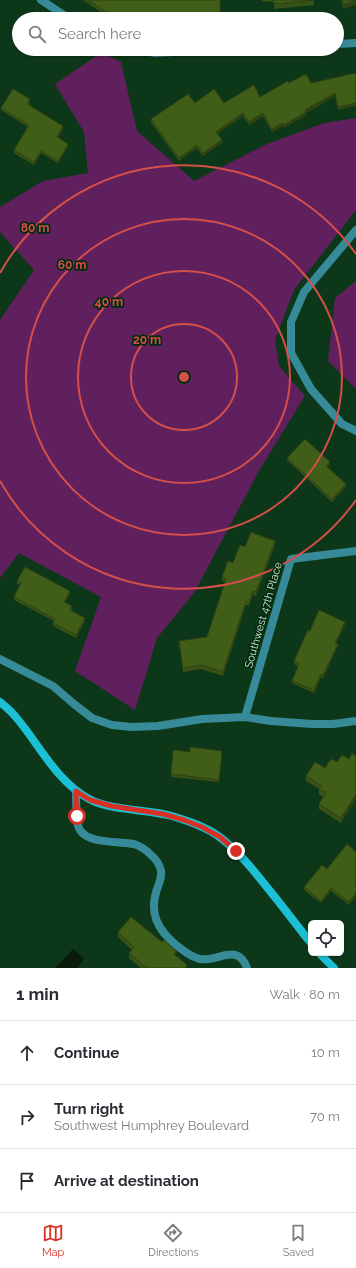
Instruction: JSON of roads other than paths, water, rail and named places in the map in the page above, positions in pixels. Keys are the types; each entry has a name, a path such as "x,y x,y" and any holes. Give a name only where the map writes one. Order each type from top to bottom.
{"main road":[{"path":"0,702 15,716 56,772 76,791 90,800 111,806 163,814 202,827 220,837 250,866 308,939"},
{"path":"322,956 334,968"}],"street":[{"path":"41,0 59,12"},
{"path":"344,44 356,43"},
{"path":"356,230 304,292 291,322 291,353 311,389 342,424 356,431"},
{"name":"Southwest 47th Place","path":"245,717 291,559 356,551"},
{"path":"0,659 54,686 92,718 112,725 132,727 158,726 202,719 245,717 312,724 334,724 356,721"},
{"path":"76,791 77,820 79,830 82,833 92,839 128,843 140,847 150,854 159,865 161,877 153,908 158,924 164,933 174,943 194,957 201,959 212,959 228,954 234,954 244,961 247,968"}]}
